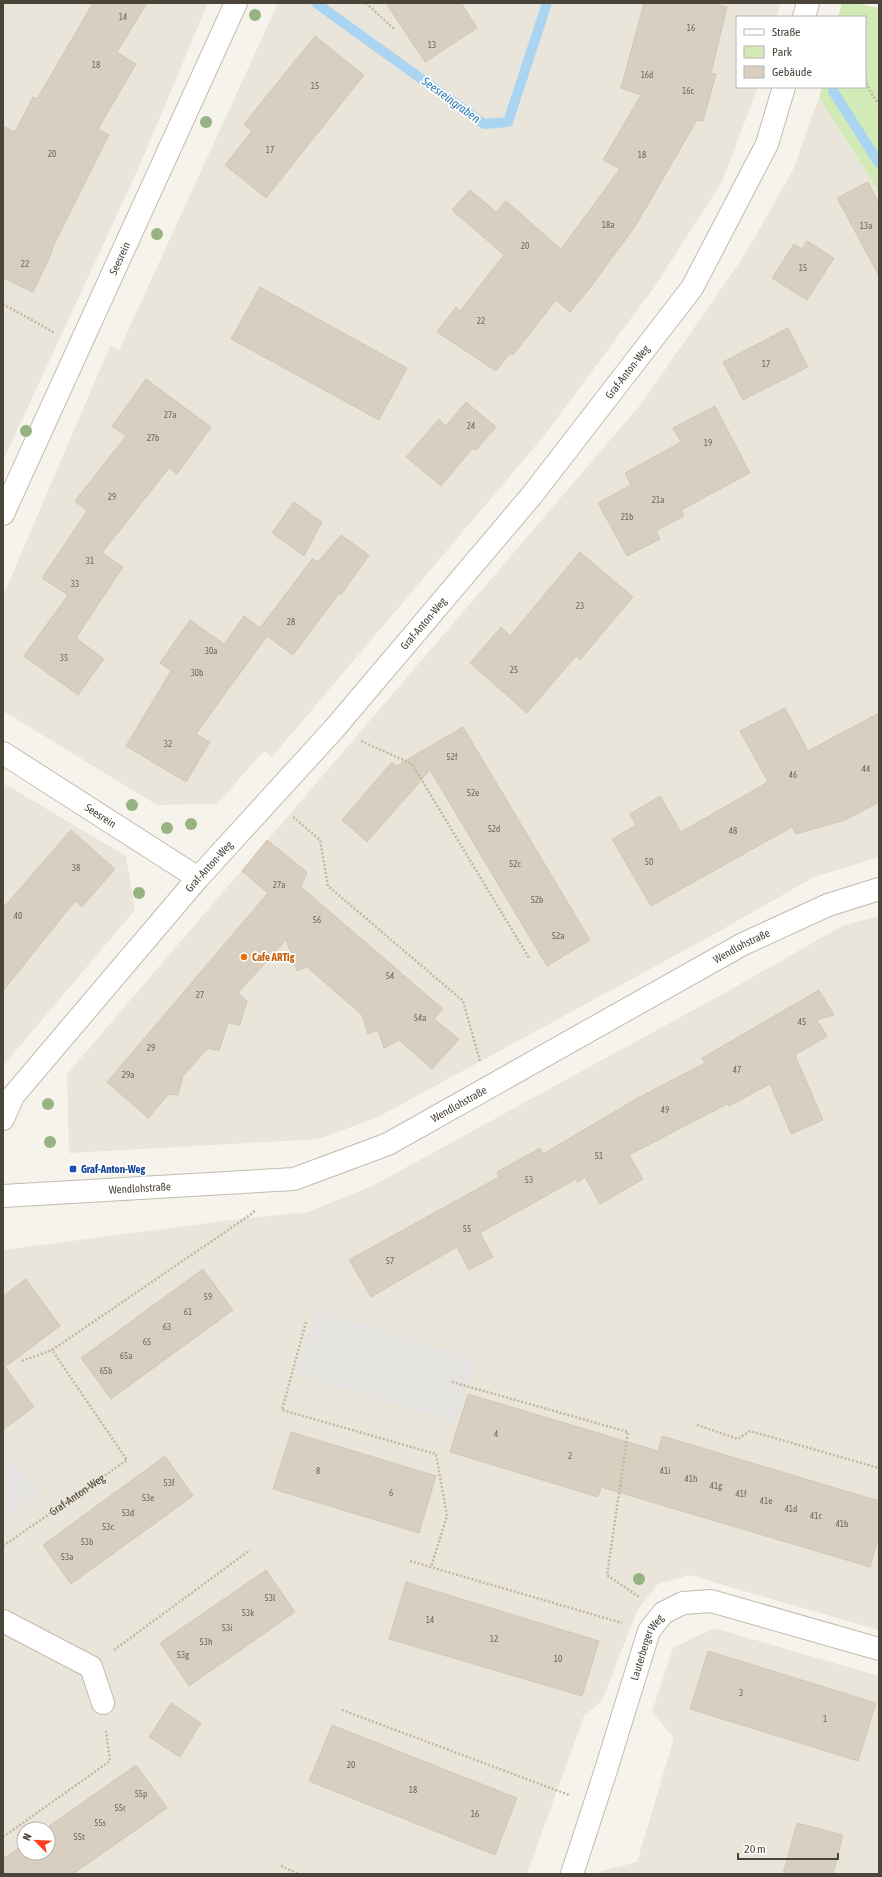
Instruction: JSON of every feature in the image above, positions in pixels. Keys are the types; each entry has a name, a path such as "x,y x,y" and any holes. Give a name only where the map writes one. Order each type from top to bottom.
{"street":[{"name":"Seesrein","path":"3,514 236,3"},
{"path":"804,16 808,3"},
{"name":"Graf-Anton-Weg","path":"3,1119 14,1096 198,878 334,729 532,495 692,288 767,144 784,88"},
{"name":"Seesrein","path":"3,754 198,878"},
{"name":"Wendlohstraße","path":"3,1196 294,1179 388,1144 743,944 828,904 879,889"},
{"name":"Lauterberger Weg","path":"572,1874 649,1631 662,1613 683,1603 711,1601 879,1649"},
{"path":"3,1621 91,1667 103,1702"}],"path":[{"path":"366,3 394,29"},
{"path":"866,81 879,105"},
{"path":"3,304 79,347"},
{"path":"334,729 412,764 529,958"},
{"path":"270,799 320,840 328,886 463,1001 487,1088"},
{"path":"22,1361 52,1350 253,1213 272,1180"},
{"path":"306,1322 282,1410 436,1454 447,1516 431,1567"},
{"name":"Graf-Anton-Weg","path":"3,1546 127,1460 52,1350"},
{"path":"452,1382 628,1432 607,1575 662,1613"},
{"path":"697,1425 738,1439 750,1431 879,1468"},
{"path":"91,1667 250,1550"},
{"path":"410,1561 649,1631"},
{"path":"3,1838 110,1761 103,1702"},
{"path":"342,1710 595,1805"},
{"path":"281,1866 299,1874"}],"shaded area":[{"path":"3,3 208,3 139,167 3,461"},
{"path":"278,3 780,3 777,16 736,16 736,88 758,88 722,182 653,289 543,437 272,757 264,751 217,804 157,805 3,711 3,596 110,346 119,350"},
{"path":"819,97 879,192 879,857 814,877 709,937 378,1117 319,1139 69,1153 67,1074 641,404 744,256 793,170"},
{"path":"3,783 126,856 135,910 3,1066"},
{"path":"879,916 879,1630 689,1575 658,1584 637,1611 602,1701 584,1716 527,1874 3,1874 3,1250 231,1220 308,1212 372,1186 730,990 842,926"},
{"path":"316,1310 476,1360 457,1423 296,1374"},
{"path":"3,1450 41,1492 3,1519"},
{"path":"714,1628 879,1676 879,1874 600,1874 601,1871 637,1862 674,1738 652,1712 673,1648"}],"green space":[{"path":"842,3 855,3 879,8 879,192 819,97 822,88 866,88 866,16 838,16"}],"building":[{"path":"93,3 147,3 117,52 136,64 98,129 109,135 52,249 53,250 33,292 3,278 3,126 15,132 33,97 37,99"},
{"path":"386,3 461,3 477,28 425,62"},
{"path":"644,3 712,3 727,7 711,73 716,74 703,121 697,120 636,225 590,288 570,312 556,300 513,355 510,353 496,371 437,332 456,307 460,311 504,255 452,210 470,190 496,212 506,201 561,249 620,169 603,160 641,95 621,88"},
{"path":"315,36 364,75 266,198 225,165 252,131 244,124"},
{"path":"868,182 879,203 879,276 837,198"},
{"path":"807,241 834,258 807,300 772,278 794,244 802,249"},
{"path":"260,287 407,368 379,420 231,339"},
{"path":"788,328 808,367 743,400 723,362"},
{"path":"146,379 211,427 177,474 169,468 102,553 123,567 76,638 104,659 78,695 24,656 68,595 42,578 87,511 75,501 126,436 112,426"},
{"path":"466,402 496,427 476,450 473,448 441,486 406,457 439,419 446,426"},
{"path":"715,406 750,473 681,510 684,516 656,531 660,539 627,556 598,503 631,485 625,473 681,442 673,428"},
{"path":"294,502 322,522 304,556 272,533"},
{"path":"341,535 369,555 341,595 339,593 293,655 267,636 196,734 210,742 186,782 126,746 171,671 160,663 190,620 224,644 244,616 260,628 312,559 318,562"},
{"path":"580,552 633,597 580,660 576,656 527,713 470,663 501,627 510,636"},
{"path":"785,708 808,751 879,713 879,802 845,820 796,834 792,827 651,906 612,839 636,825 630,814 660,796 681,832 768,782 740,731"},
{"path":"463,727 590,940 547,966 430,770 367,842 342,820 392,762 396,766"},
{"path":"71,830 115,869 82,907 75,901 3,991 3,908"},
{"path":"267,840 307,872 301,887 443,1009 434,1019 459,1039 432,1069 399,1040 384,1048 378,1030 368,1034 362,1015 307,967 297,971 286,940 238,993 247,1001 240,1025 228,1023 219,1051 208,1048 183,1076 178,1095 169,1094 148,1118 107,1082 268,893 242,871"},
{"path":"819,990 834,1015 817,1020 827,1036 795,1055 823,1120 791,1134 770,1084 729,1106 727,1104 629,1155 643,1179 600,1204 585,1177 578,1182 576,1179 480,1233 493,1257 469,1270 457,1247 371,1297 349,1260 499,1177 497,1172 540,1148 543,1154 636,1099 705,1063 702,1058"},
{"path":"203,1269 233,1310 111,1399 81,1358"},
{"path":"26,1279 60,1326 5,1367 34,1407 3,1430 3,1296"},
{"path":"468,1394 658,1451 662,1436 879,1501 879,1535 870,1567 601,1487 598,1497 450,1452"},
{"path":"291,1432 436,1476 419,1533 273,1489"},
{"path":"165,1456 193,1496 71,1584 43,1545"},
{"path":"266,1570 295,1612 189,1686 160,1643"},
{"path":"406,1582 599,1641 582,1696 389,1639"},
{"path":"708,1651 876,1703 858,1761 690,1709"},
{"path":"171,1703 201,1723 180,1757 149,1737"},
{"path":"332,1725 517,1798 495,1855 309,1781"},
{"path":"136,1765 167,1808 73,1874 3,1874 3,1859 16,1850 16,1861 56,1861 56,1821"},
{"path":"797,1823 843,1835 833,1874 783,1874"}],"waterway":[{"name":"Seesreingraben","path":"316,3 484,124 508,122 547,3"},
{"name":"Seesreingraben","path":"833,91 879,163"}],"place":[{"name":"Cafe ARTig","path":"244,957"},
{"name":"Graf-Anton-Weg","path":"73,1169"}]}
